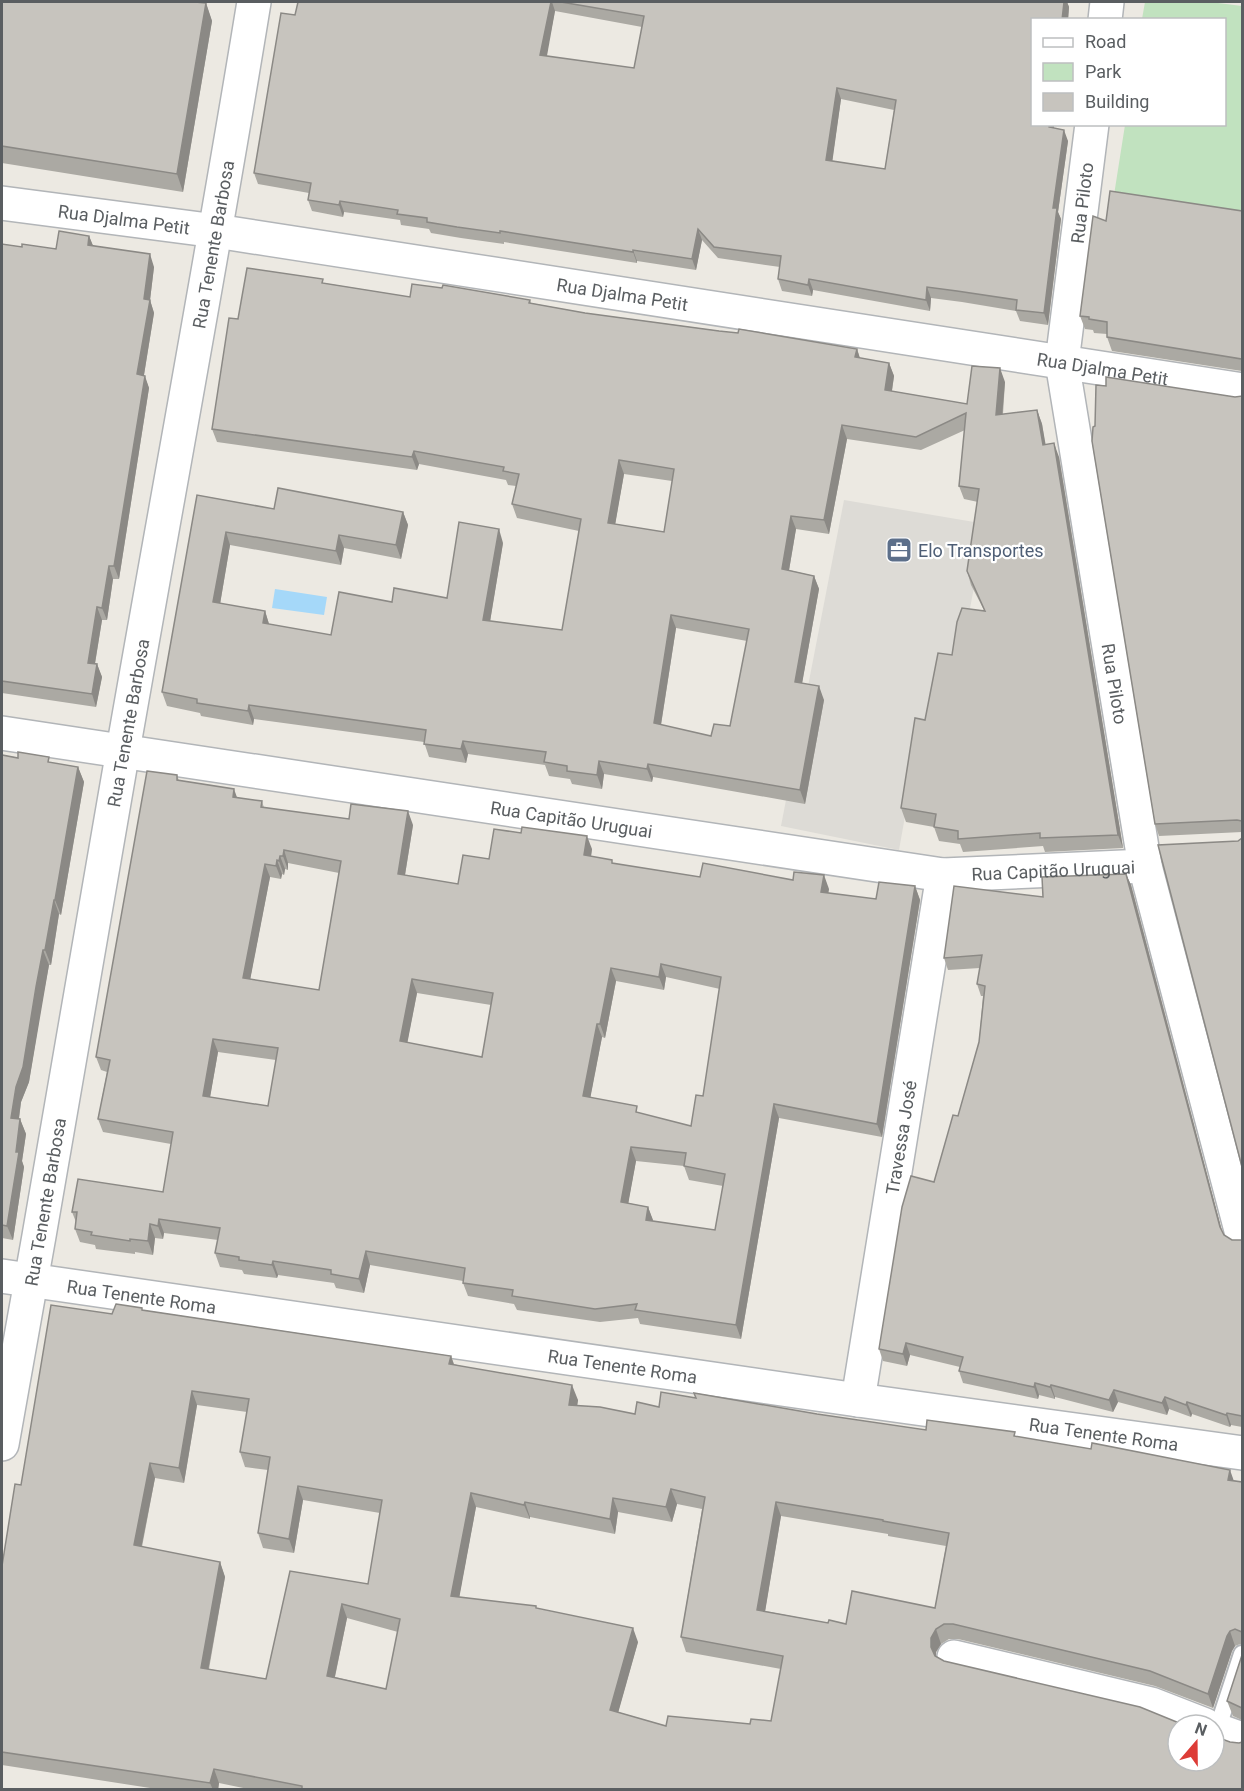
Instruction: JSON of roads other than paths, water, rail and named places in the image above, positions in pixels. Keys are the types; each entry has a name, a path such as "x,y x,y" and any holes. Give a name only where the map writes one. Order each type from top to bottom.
{"street":[{"name":"Rua Tenente Barbosa","path":"2,1444 17,1278 123,750 216,231 254,2"},
{"path":"1105,18 1107,2"},
{"name":"Rua Piloto","path":"1092,126 1062,362 1147,853 1242,1234"},
{"name":"Rua Djalma Petit","path":"2,203 216,231 1242,390"},
{"name":"Rua Capitão Uruguai","path":"2,733 943,875 1147,853"},
{"name":"Travessa José","path":"858,1400 943,875"},
{"name":"Rua Tenente Roma","path":"17,1278 858,1400 1242,1453"},
{"path":"954,1657 1150,1704 1173,1713"}],"lane":[{"path":"1225,1713 1242,1654"}],"water":[{"path":"275,589 327,597 324,615 272,608"}],"place":[{"name":"Elo Transportes","path":"899,550"}]}
